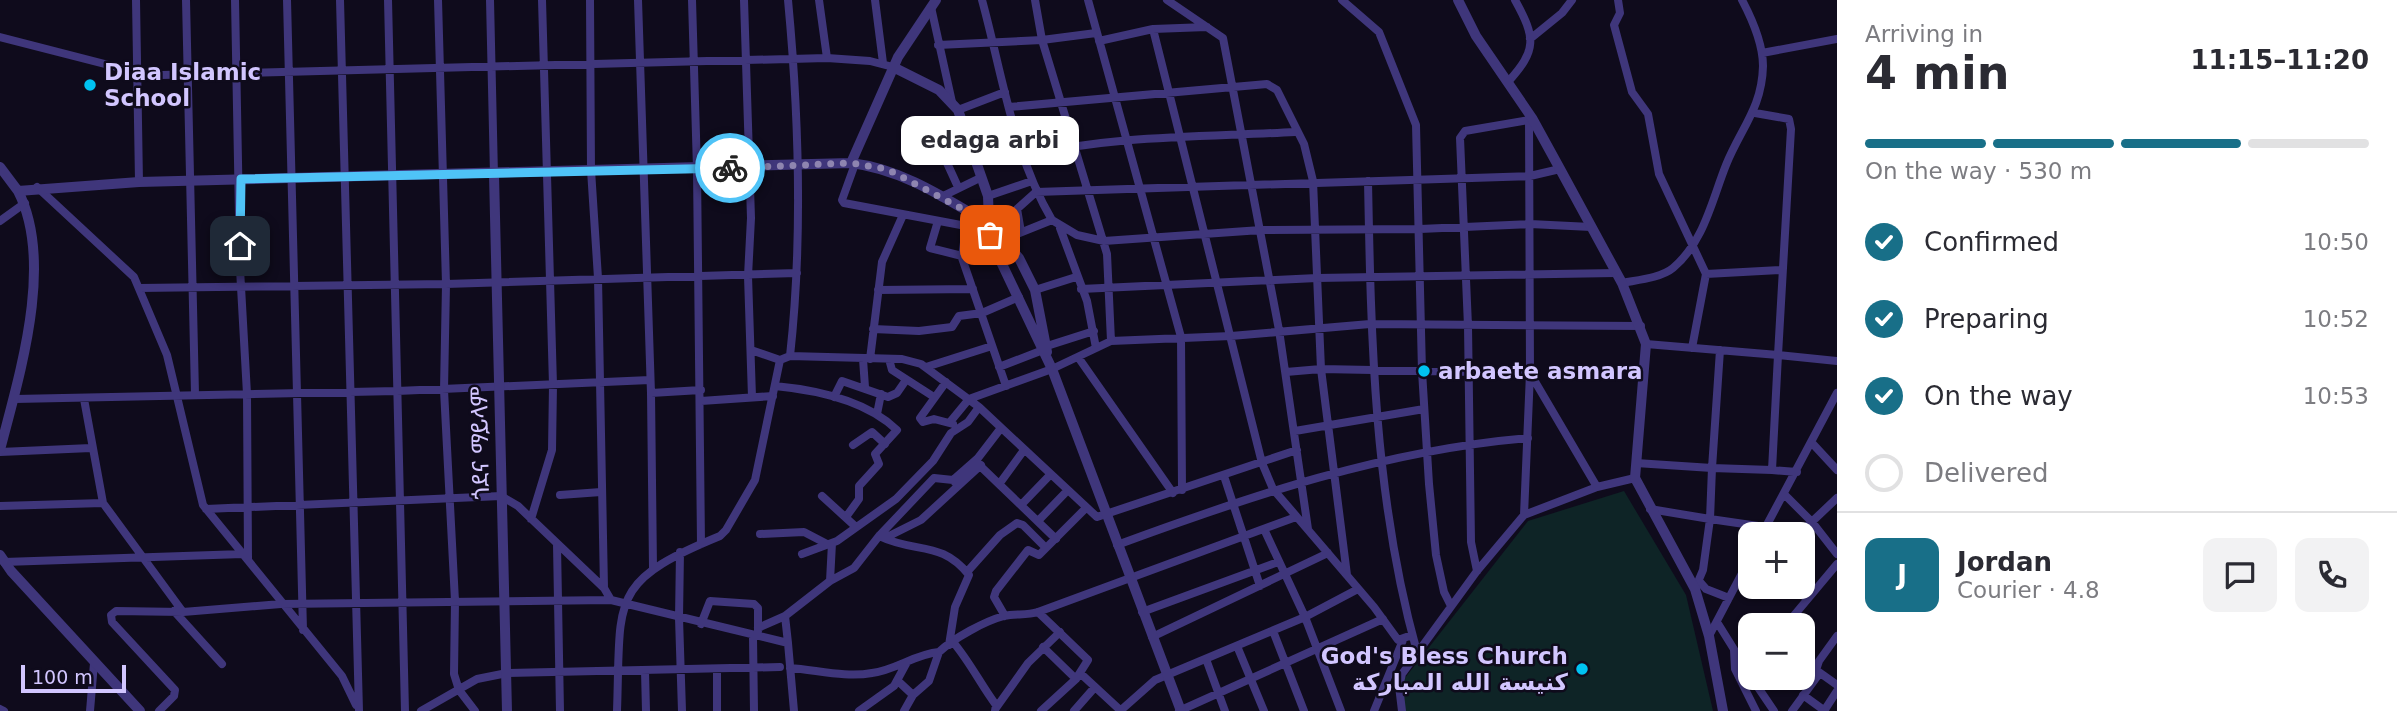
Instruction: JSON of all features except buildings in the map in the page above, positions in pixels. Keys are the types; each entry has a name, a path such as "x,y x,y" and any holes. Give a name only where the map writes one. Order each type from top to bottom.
{"street":[{"path":"136,0 139,183"},
{"path":"186,0 195,394"},
{"path":"235,0 241,179 241,287 247,394 246,557"},
{"path":"287,0 303,630"},
{"path":"340,0 358,711"},
{"path":"388,0 405,711"},
{"path":"438,0 446,284 444,390 455,601 454,674 459,691 475,711"},
{"path":"489,0 494,175"},
{"path":"531,519 552,450 553,385 542,0"},
{"path":"590,0 591,170 598,278 604,588"},
{"path":"638,0 651,393 653,568"},
{"path":"692,0 698,169 701,544"},
{"path":"744,0 750,167 748,276 752,397"},
{"path":"788,0 797,166 797,273 790,356"},
{"path":"819,0 827,58"},
{"path":"875,0 888,65"},
{"path":"982,0 1009,107 1035,192 1052,220 1077,235 1104,241 1261,230 1420,229 1530,224 1591,227"},
{"path":"1034,0 1042,40 1104,241 1111,287 1111,341"},
{"path":"1088,0 1156,236 1181,337 1178,491"},
{"path":"1167,0 1223,38 1279,330 1308,529"},
{"path":"1342,0 1379,32 1388,47 1416,125 1424,409 1436,555 1444,592 1451,606"},
{"path":"1458,0 1476,36 1508,82 1560,169 1622,284 1641,326 1646,344 1635,478 1650,509 1697,585 1723,711"},
{"path":"1508,82 1527,61 1530,39 1515,0"},
{"path":"1530,39 1562,13 1572,0"},
{"path":"1618,0 1620,13 1614,25 1632,92 1648,114 1659,174 1706,274 1692,348"},
{"path":"1622,284 1667,271 1690,244 1703,226 1726,166 1755,113 1760,96 1762,53 1742,0"},
{"path":"933,2 888,65 853,164 843,202 966,226"},
{"path":"933,2 937,45 955,106 988,196 993,245 1046,350"},
{"path":"937,45 1098,37 1153,29 1207,27"},
{"path":"1153,29 1262,463 1273,489 1347,575 1398,640 1402,640"},
{"path":"0,37 136,72 188,74 827,58 888,65 939,90 955,106"},
{"path":"1762,53 1837,39"},
{"path":"1009,107 1169,91 1272,85 1306,150 1313,181 1313,231 1325,426 1347,575"},
{"path":"955,106 1005,92"},
{"path":"1755,113 1789,119 1791,129 1781,270 1772,470"},
{"path":"1524,514 1530,373 1530,119"},
{"path":"1477,571 1471,542 1471,443 1462,134 1530,119"},
{"path":"914,122 933,140 958,187"},
{"path":"1025,156 1073,145 1126,139 1295,132"},
{"path":"19,191 37,187 241,179 494,175 591,170 853,164 887,169 989,223 1019,258 1035,290 1052,369 1180,711 1318,651 1383,619"},
{"path":"0,167 19,191 33,233 27,330 15,399 1,446 91,448"},
{"path":"1021,233 1017,209 1035,192 1530,176 1560,169"},
{"name":"ጎደና ማይላም","path":"494,175 507,711"},
{"path":"942,197 982,177"},
{"path":"988,196 1032,181"},
{"path":"1368,181 1368,277 1380,464 1417,652"},
{"path":"37,187 127,267 139,288 167,355 193,472 206,509 347,684 358,711"},
{"path":"0,221 25,203"},
{"path":"968,211 962,256 1006,386"},
{"path":"865,387 882,262 903,215"},
{"path":"1005,239 1052,220"},
{"path":"938,221 929,247 962,256 993,245"},
{"path":"1060,227 1082,289 1096,348"},
{"path":"1706,274 1781,270"},
{"path":"139,288 446,284 549,278 797,273"},
{"path":"1082,289 1317,278 1616,273"},
{"path":"1035,290 1076,278"},
{"path":"878,290 972,289"},
{"path":"873,329 940,330 953,326 958,316 982,313 1019,297"},
{"path":"950,422 969,399 1052,369 1111,341 1231,336 1370,324 1641,326"},
{"path":"999,367 1094,331"},
{"path":"1646,344 1837,361"},
{"path":"926,368 992,346"},
{"path":"751,350 780,360 790,356 909,360 926,368 979,407 1097,517 1297,450"},
{"path":"1697,585 1710,519 1720,350"},
{"path":"1078,357 1178,491"},
{"path":"889,359 892,370 934,397"},
{"path":"617,711 623,603 634,585 653,568 680,552 724,533 752,487 780,360"},
{"path":"1286,372 1321,369 1530,373"},
{"path":"1530,373 1597,487"},
{"path":"15,399 444,390 650,380"},
{"path":"834,397 840,382 865,387 881,394 895,394 906,380"},
{"path":"946,382 920,419 950,422 958,428"},
{"path":"775,386 816,390 877,414 897,430 875,454 878,464 859,486 859,499 846,517"},
{"path":"651,393 701,390"},
{"path":"1769,522 1837,393"},
{"path":"877,414 881,394"},
{"path":"701,401 773,396"},
{"path":"84,399 103,503 178,611 222,664"},
{"path":"802,554 829,544 896,499 979,407"},
{"path":"1295,431 1424,409"},
{"path":"882,537 921,520 955,483 978,463 1001,428"},
{"path":"853,445 872,432 885,444"},
{"path":"1117,545 1302,481 1471,443 1528,438"},
{"path":"1812,443 1837,470"},
{"path":"1000,482 1024,450"},
{"path":"978,463 1056,539"},
{"path":"1636,463 1797,472"},
{"path":"1022,504 1050,475"},
{"path":"1224,476 1260,586"},
{"path":"756,634 864,559 905,508 934,478 955,483"},
{"path":"1402,711 1400,680 1417,652 1477,571 1524,514 1597,487 1635,478"},
{"path":"1031,531 1067,491"},
{"path":"560,495 601,492"},
{"path":"1784,494 1812,522 1837,498"},
{"path":"206,509 247,505 501,496 531,519 604,588 611,600"},
{"path":"822,496 856,527"},
{"path":"896,499 905,508"},
{"path":"0,506 103,503"},
{"path":"1005,615 994,594 1028,550 1037,555 1086,508"},
{"path":"1650,509 1738,525"},
{"path":"790,668 865,674 907,662 928,653 939,652 1005,615 1026,616 1038,612 1296,517"},
{"path":"967,572 1009,527 1020,523 1046,548"},
{"path":"1815,526 1837,554"},
{"path":"1264,529 1305,617 1341,711"},
{"path":"760,534 804,532 829,544"},
{"path":"882,537 912,548 944,552 967,572 968,578 955,607 951,643"},
{"path":"829,544 830,581"},
{"path":"557,545 560,711"},
{"path":"680,552 678,618 682,711"},
{"path":"1152,637 1328,553"},
{"path":"2,558 246,557"},
{"path":"2,558 140,711"},
{"path":"1142,612 1279,562"},
{"path":"1815,588 1837,565"},
{"path":"1709,636 1738,583"},
{"path":"1697,585 1729,598"},
{"path":"1043,648 1095,687 1120,711 1147,685 1305,617 1358,589"},
{"path":"159,711 174,696 176,690 112,622 111,615 116,611 178,611 281,604 611,600 788,643"},
{"path":"701,624 710,601 756,606 754,711"},
{"path":"1038,612 1088,660 1078,676 1041,711"},
{"path":"785,616 794,711"},
{"path":"1717,622 1738,656"},
{"path":"1273,631 1304,711"},
{"path":"951,643 969,661 996,709 1028,663 1060,632"},
{"path":"1374,711 1402,640 1412,635"},
{"path":"1837,636 1819,661 1816,670 1837,685"},
{"path":"1237,646 1264,711"},
{"path":"1734,650 1735,669 1756,711"},
{"path":"904,711 913,695 929,681 939,652"},
{"path":"1206,659 1225,711"},
{"path":"859,711 888,692 898,681 907,662"},
{"path":"90,711 94,663"},
{"path":"421,711 477,679 507,673 780,667"},
{"path":"717,669 717,711"},
{"path":"645,671 646,711"},
{"path":"1792,711 1819,674"},
{"path":"898,681 913,695"},
{"path":"1074,711 1095,687"},
{"path":"1760,690 1774,711"},
{"path":"1803,695 1824,711 1837,691"}],"green space":[{"path":"1624,491 1686,595 1713,711 1404,711 1401,683 1528,521"}],"way so far":[{"path":"730,168 851,163 887,169 989,223 990,235"}],"place":[{"name":"Diaa Islamic School","path":"90,85"},
{"name":"edaga arbi","path":"990,235"},
{"name":"arbaete asmara","path":"1424,371"},
{"name":"God's Bless Church كنيسة الله المباركة","path":"1582,669"}],"route":[{"path":"240,246 241,179 730,168"}]}
